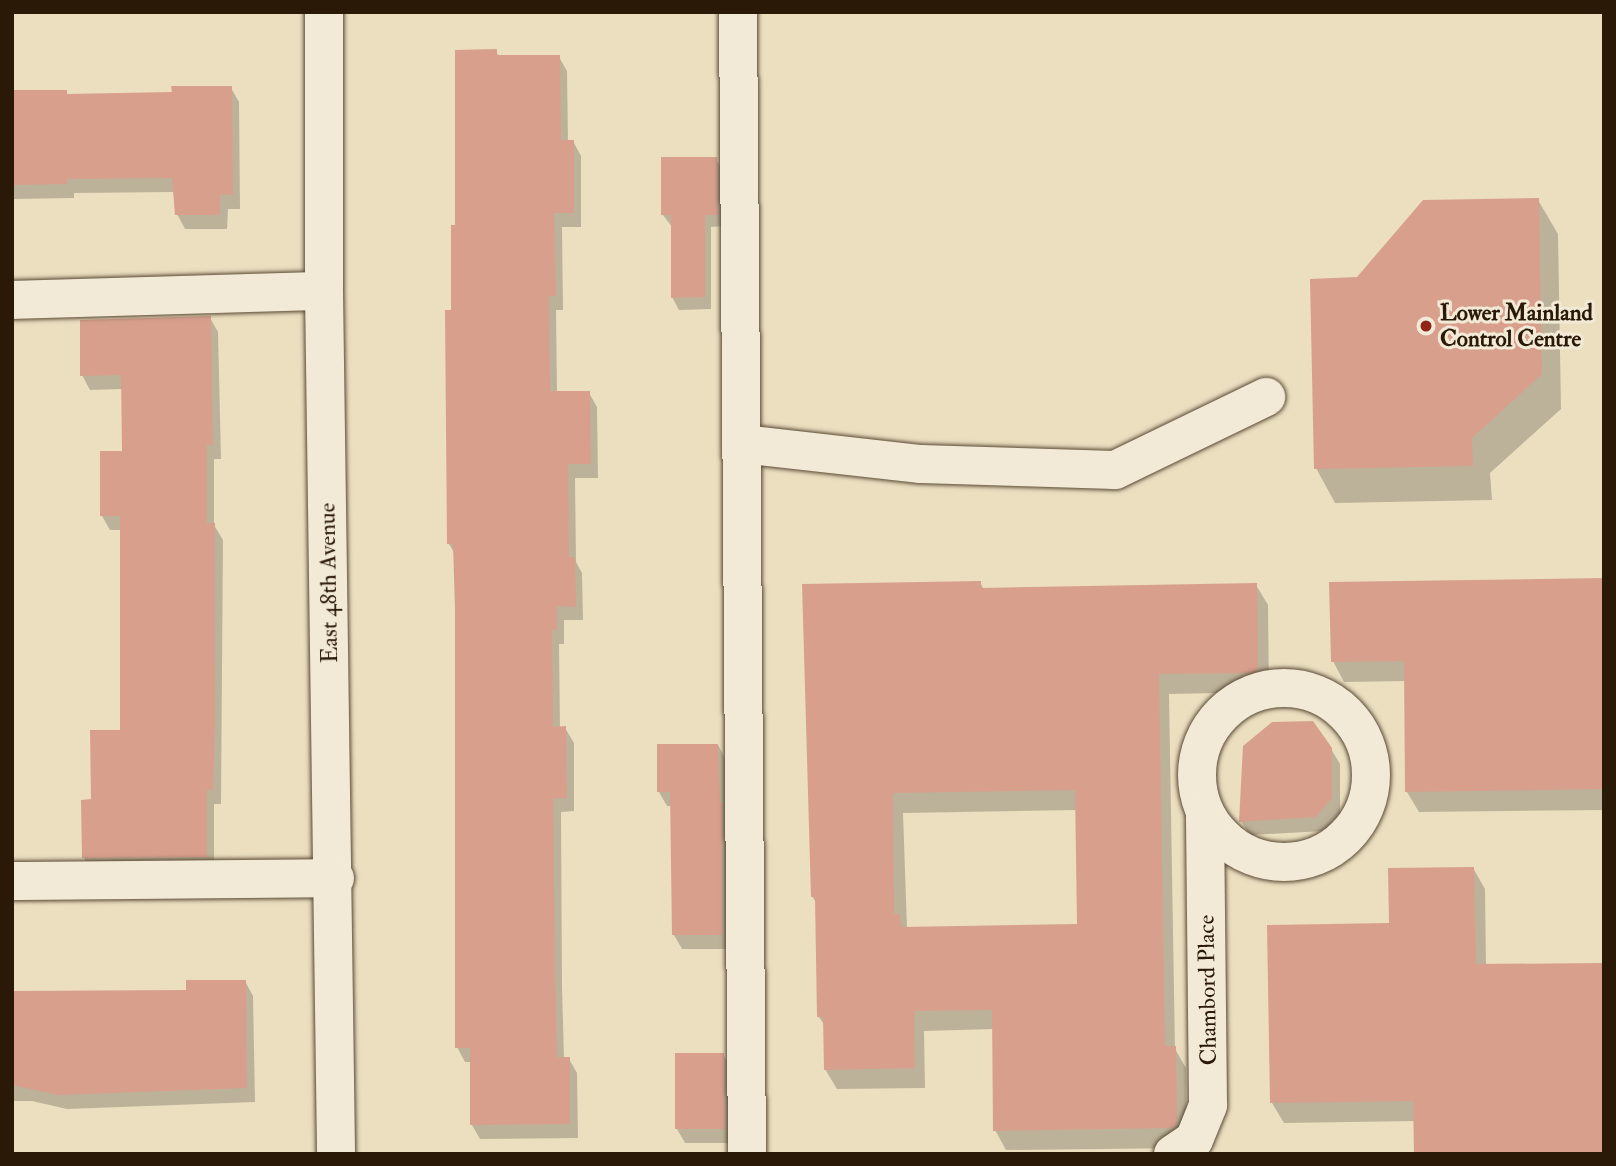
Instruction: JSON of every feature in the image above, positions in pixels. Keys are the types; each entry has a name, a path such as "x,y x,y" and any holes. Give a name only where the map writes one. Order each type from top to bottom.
{"street":[{"name":"East 48th Avenue","path":"324,12 324,292 335,878 337,1154"},
{"path":"738,12 747,1154"},
{"path":"12,300 324,292"},
{"path":"742,444 921,464 1115,470 1266,397"},
{"name":"Chambord Place","path":"1173,1154 1194,1140 1208,1105 1205,813 1197,786 1198,758 1208,732 1226,709 1250,694 1277,687 1313,693 1331,700 1352,719 1366,743 1372,772 1368,802 1354,828 1332,848 1314,856 1276,862 1247,854 1222,837 1205,813"},
{"path":"12,881 335,878"}],"building":[{"path":"497,49 497,55 560,55 561,140 574,140 574,213 554,213 556,296 549,296 550,391 590,391 591,464 568,464 569,557 575,557 576,607 557,606 557,630 552,630 553,727 566,726 567,798 553,798 557,1057 570,1057 570,1124 470,1125 470,1048 455,1048 455,609 453,544 447,544 445,310 451,310 451,225 455,225 455,50"},
{"path":"171,86 232,86 233,195 220,195 220,215 175,215 172,178 67,179 67,184 12,185 12,90 67,90 67,94 172,92"},
{"path":"661,157 717,157 718,215 705,215 705,297 671,298 671,215 661,215"},
{"name":"Lower Mainland Control Centre","path":"1539,198 1542,374 1472,438 1473,466 1314,469 1310,279 1357,277 1423,200"},
{"path":"211,316 213,445 207,445 207,523 215,523 215,723 213,790 207,790 207,857 82,858 81,800 91,799 90,730 120,730 120,516 100,516 100,451 122,451 121,375 80,376 80,320"},
{"path":"1604,578 1604,789 1405,792 1404,661 1331,662 1329,582"},
{"path":"981,581 981,588 1257,583 1258,673 1159,674 1165,1046 1176,1046 1177,1123 1172,1128 993,1131 992,1010 914,1011 915,1068 824,1070 823,1017 817,1017 815,897 811,897 802,584","holes":["1075,790 1077,924 901,927 900,914 894,914 893,793"]},
{"path":"1313,721 1332,748 1332,798 1316,817 1239,822 1243,746 1272,722"},
{"path":"657,744 718,744 722,802 722,935 672,935 670,792 657,792"},
{"path":"1474,867 1476,964 1604,963 1604,1154 1414,1154 1413,1101 1270,1103 1267,925 1389,923 1388,868"},
{"path":"186,980 246,980 247,1088 58,1095 12,1085 12,991 186,990"},
{"path":"675,1053 724,1053 725,1129 675,1129"}],"place":[{"name":"Lower Mainland Control Centre","path":"1426,326"}]}
